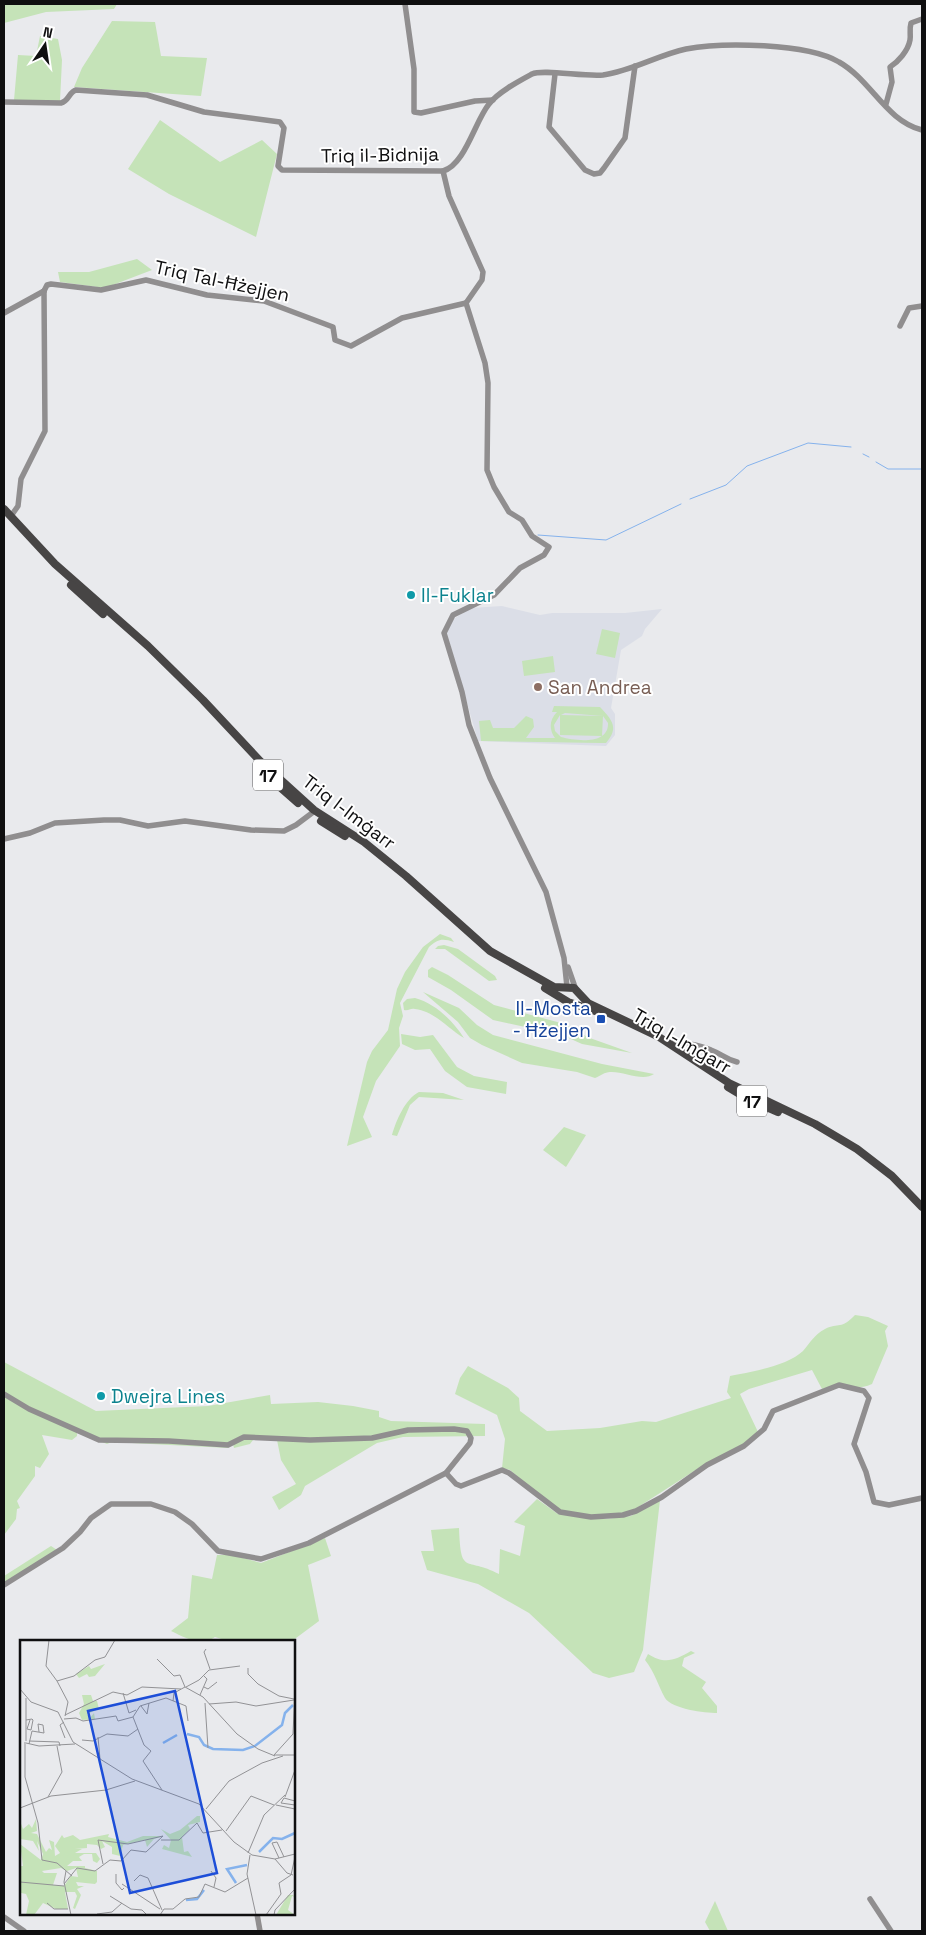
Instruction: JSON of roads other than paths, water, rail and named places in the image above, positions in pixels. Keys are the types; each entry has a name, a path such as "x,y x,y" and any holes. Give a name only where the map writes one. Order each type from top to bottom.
{"main road":[{"name":"Triq l-Imġarr","path":"4,510 7,516 74,588 146,650 199,701 286,793 360,845 403,879 488,955 572,1003 587,1007 657,1041 748,1099 805,1124 853,1151 890,1179 922,1212"},
{"name":"Triq l-Imġarr","path":"7,516 55,564 180,677 260,761 296,794 314,810 364,842 406,876 490,951 549,984 566,987 577,992 588,1002 672,1044 729,1082 815,1124 857,1149 892,1176 922,1207"},
{"path":"563,998 566,987"},
{"path":"572,1003 577,999 577,992"}],"street":[{"path":"405,4 414,68 414,112 427,112 475,100 492,100"},
{"path":"886,104 892,82 890,68 899,61 910,40 908,33 912,23 922,19"},
{"name":"Triq il-Bidnija","path":"4,102 62,103 67,100 71,92 76,90 147,95 204,112 280,122 284,128 278,166 282,170 443,171 449,169 469,145 483,112 492,100 537,72 549,71 555,74 588,76 610,74 687,49 737,46 806,50 828,57 844,65 906,125 922,130"},
{"path":"555,74 548,126 587,172 594,174 600,173 626,138 635,66"},
{"path":"443,171 450,196 483,272 481,282 466,303 486,370 488,470 494,487 509,512 522,520 532,536 548,545 544,556 520,568 494,595 453,615 444,633 462,692 469,725 490,778 546,892 564,958 577,992"},
{"name":"Triq Tal-Ħżejjen","path":"44,291 47,285 51,284 101,290 146,280 207,295 260,300 333,327 335,340 351,346 402,318 466,303"},
{"path":"4,313 44,291 45,430 21,479 18,506 7,516"},
{"path":"900,326 909,308 922,306"},
{"path":"4,839 30,833 55,823 104,820 120,820 148,826 185,821 251,830 284,831 312,813"},
{"path":"564,958 567,978 566,987"},
{"path":"549,984 561,984 567,978"},
{"path":"672,1044 675,1041 710,1049 720,1053 725,1059 737,1062"},
{"path":"447,1474 454,1482 463,1486 502,1470 509,1473 560,1512 599,1517 629,1513 662,1497 707,1465 744,1446 764,1429 773,1411 841,1385 864,1391 868,1398 854,1444 866,1472 874,1502 889,1505 922,1498"},
{"path":"4,1394 29,1409 99,1440 169,1441 228,1446 244,1437 310,1440 372,1438 408,1430 454,1429 467,1431 471,1438 470,1443 447,1474 309,1542 261,1559 218,1551 192,1524 175,1512 151,1504 111,1504 91,1518 63,1548 4,1585"},
{"path":"870,1899 891,1931"},
{"path":"257,1915 260,1931"},
{"path":"4,1917 24,1931"}],"waterway":[{"path":"690,499 726,485 747,466 808,443 851,447"},
{"path":"863,454 869,457"},
{"path":"876,462 888,469 922,469"},
{"path":"538,535 606,540 681,504"}],"place":[{"name":"Il-Fuklar","path":"411,595"},
{"name":"San Andrea","path":"538,687"},
{"name":"Il-Mosta - Ħżejjen","path":"601,1019"},
{"name":"Dwejra Lines","path":"101,1396"}]}
